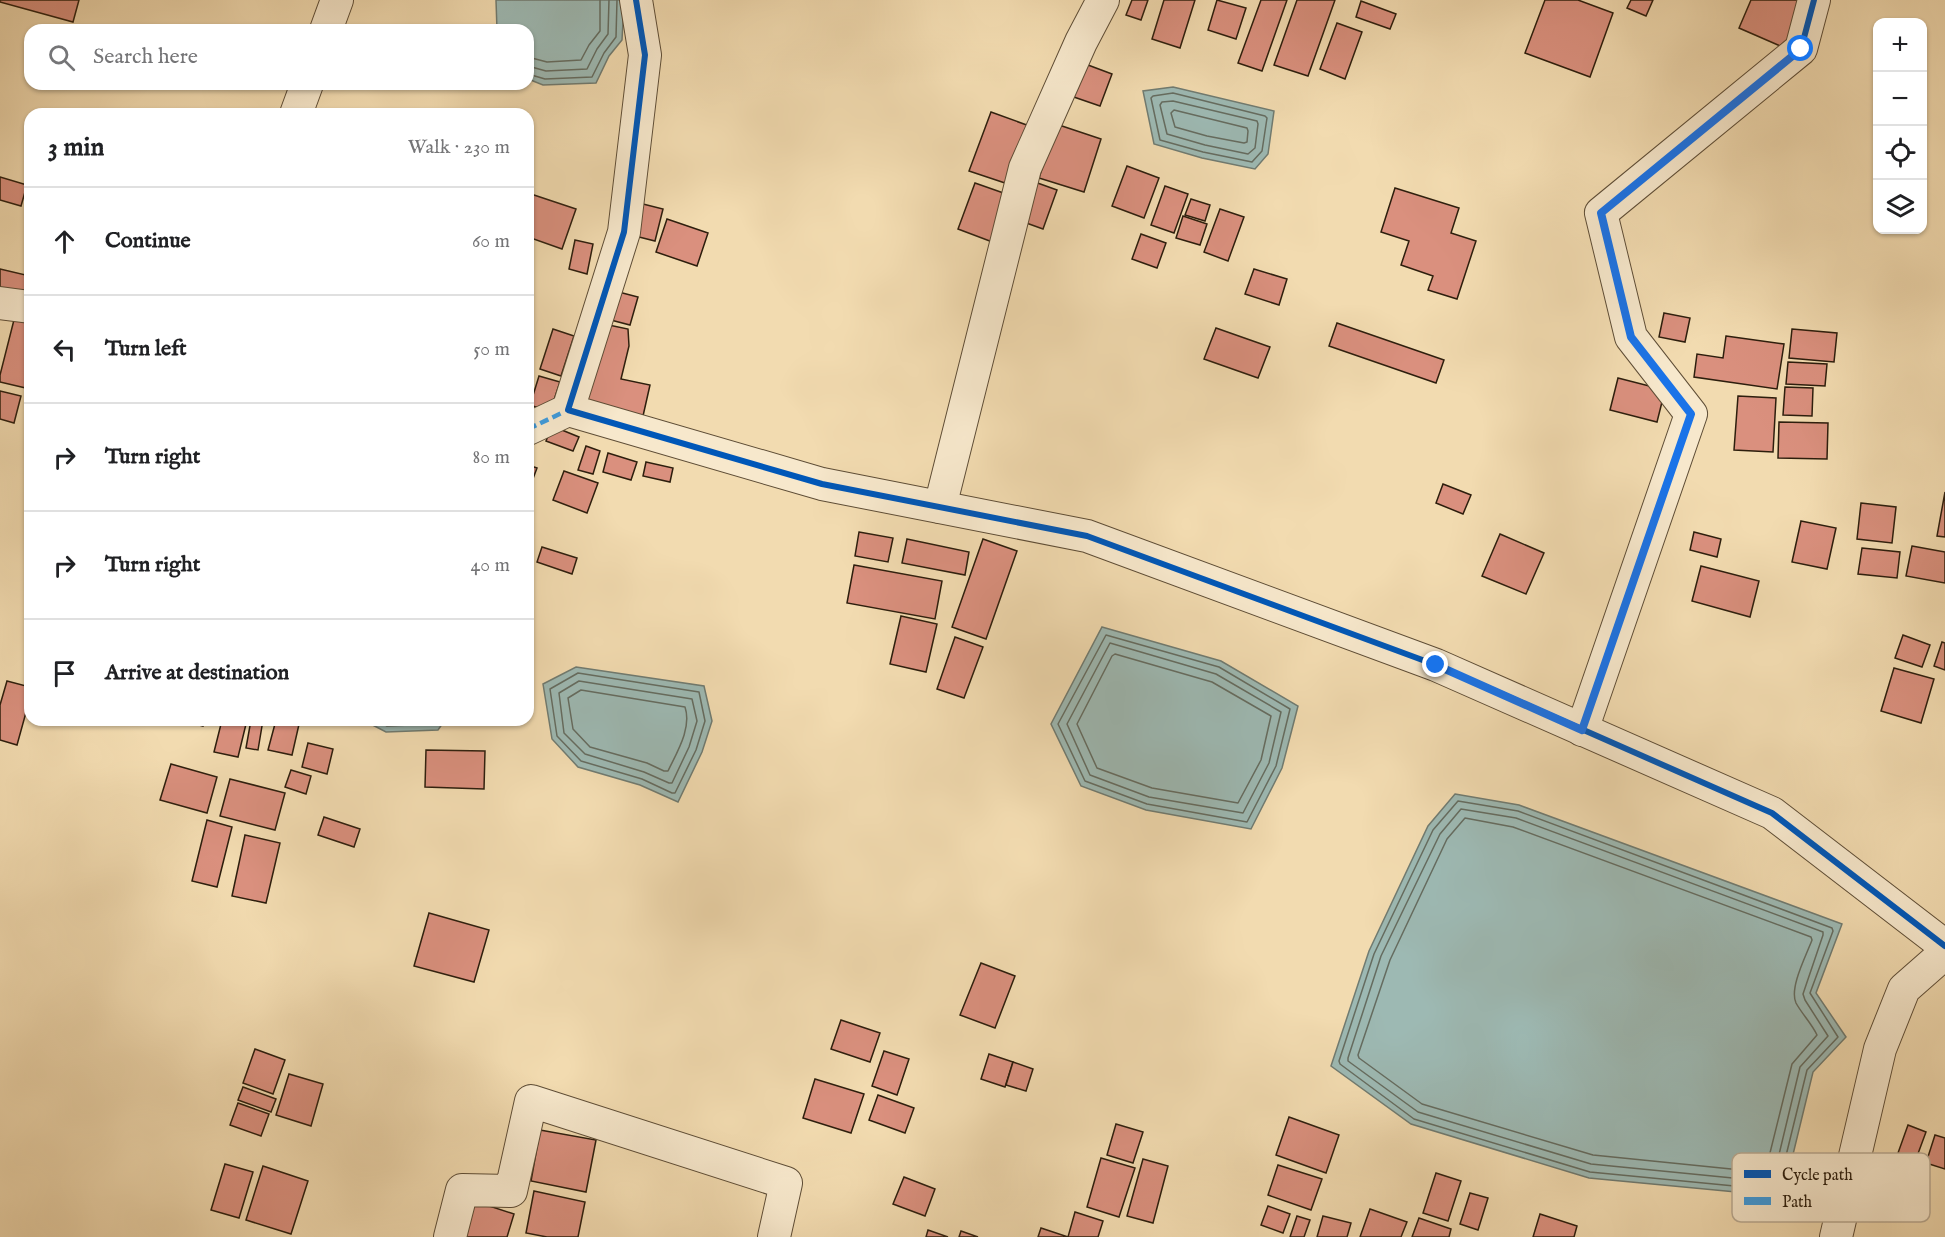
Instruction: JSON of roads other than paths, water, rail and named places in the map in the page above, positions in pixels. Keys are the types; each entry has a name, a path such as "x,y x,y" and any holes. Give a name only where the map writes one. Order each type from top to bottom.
{"street":[{"path":"328,24 337,0"},
{"path":"568,410 624,232 645,55 636,0"},
{"path":"940,507 1025,168 1081,42 1103,0"},
{"path":"1582,730 1691,414 1631,337 1601,213 1801,49 1814,0"},
{"path":"298,108 305,90"},
{"path":"0,303 24,306"},
{"path":"534,426 568,410 822,484 1087,536 1436,665 1772,813 1945,946"},
{"path":"1856,1153 1880,1049 1904,989 1945,953"},
{"path":"450,1237 462,1190 511,1191 531,1101 786,1183 774,1237"},
{"path":"1836,1237 1840,1222"}],"water":[{"path":"496,0 619,0 624,3 622,40 609,56 596,83 543,85 534,81 534,24 497,24"},
{"path":"1173,87 1274,111 1268,154 1255,169 1202,158 1154,144 1143,91"},
{"path":"1102,627 1221,661 1298,706 1282,768 1251,829 1146,810 1081,786 1051,724"},
{"path":"576,667 704,686 712,721 702,752 678,802 640,785 578,767 552,739 543,684"},
{"path":"374,726 441,726 438,730 386,732"},
{"path":"1455,794 1519,805 1842,924 1816,993 1846,1037 1813,1072 1793,1153 1732,1153 1732,1192 1589,1178 1411,1124 1331,1066 1369,951 1428,826"}]}
